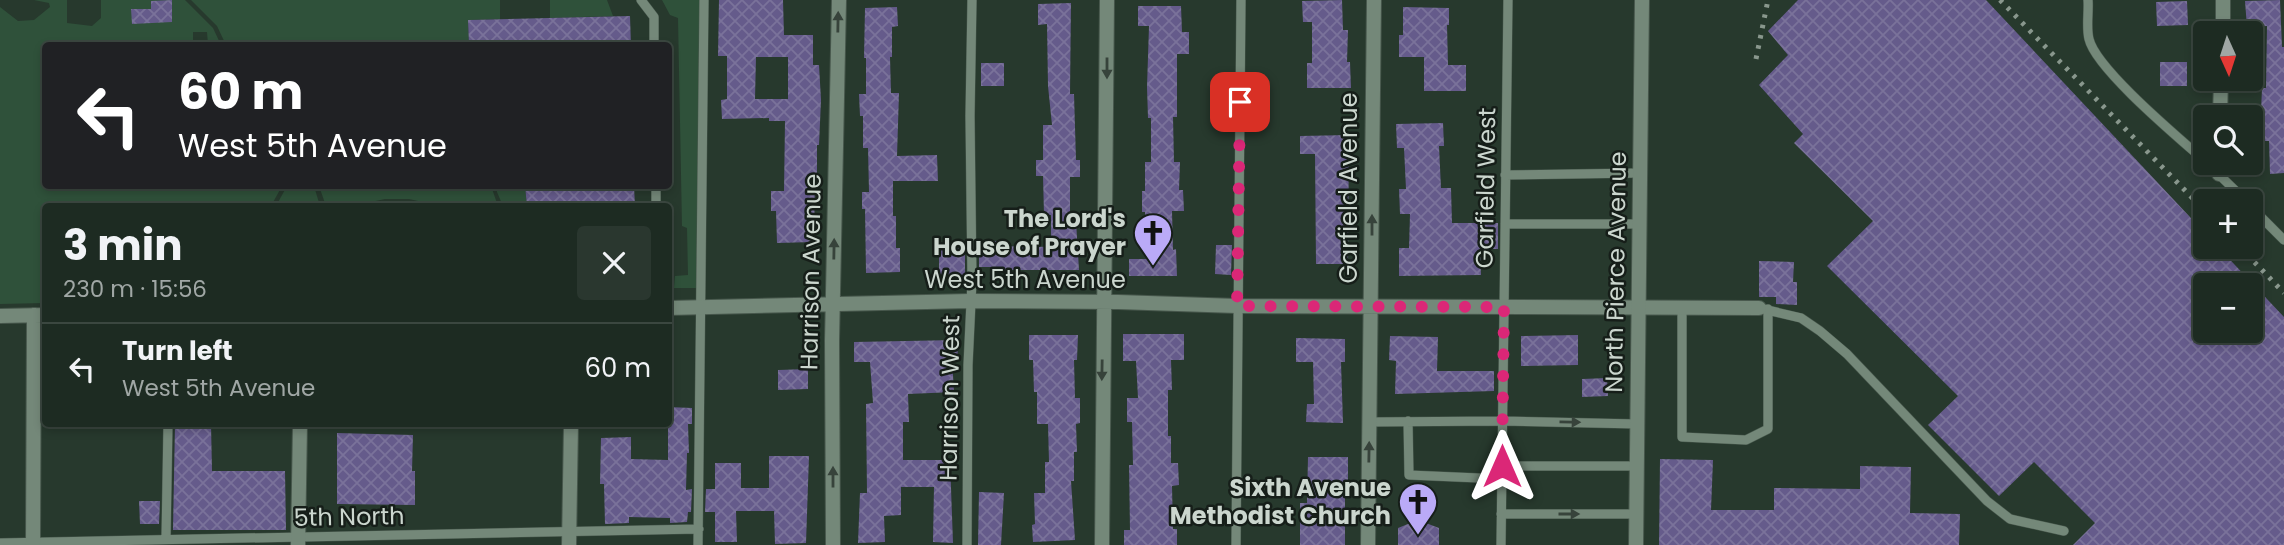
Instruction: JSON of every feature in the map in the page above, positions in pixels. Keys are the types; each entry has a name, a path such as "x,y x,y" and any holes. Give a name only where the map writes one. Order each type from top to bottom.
{"street":[{"name":"Harrison Avenue","path":"833,545 833,304 839,0"},
{"path":"1102,545 1107,0"},
{"name":"Garfield Avenue","path":"1368,545 1374,0"},
{"name":"North Pierce Avenue","path":"1636,545 1642,0"},
{"path":"2222,0 2223,21"},
{"name":"West 5th Avenue","path":"672,308 1103,302 1237,306 1764,309"},
{"path":"0,316 40,315 33,543"},
{"path":"298,541 300,427"},
{"path":"569,538 570,427"}],"lane":[{"path":"641,0 654,17 654,42"},
{"path":"698,545 703,307 704,0"},
{"name":"Harrison West","path":"967,545 972,0"},
{"path":"1236,545 1241,0"},
{"name":"Garfield West","path":"1501,545 1508,0"},
{"path":"2088,0 2089,38 2098,59 2193,150"},
{"path":"1506,175 1640,173"},
{"path":"2224,175 2236,189"},
{"path":"2263,219 2284,240"},
{"path":"1505,224 1639,224"},
{"path":"1682,307 1682,437 1746,440 1768,429 1764,309 1801,318 1847,355 1987,501 2010,519 2064,531"},
{"path":"1408,421 1408,471 1411,476 1502,479"},
{"path":"1370,422 1637,424"},
{"path":"166,539 168,427"},
{"path":"1502,466 1637,466"},
{"path":"1502,514 1637,514"},
{"name":"5th North","path":"0,542 569,538 699,529"}],"green space":[{"path":"34,0 67,0 67,23 92,26 101,18 101,0 185,0 213,28 220,42 208,42 207,32 193,32 193,42 42,42 42,189 280,189 273,203 42,203 42,303 0,304 0,7 18,21 34,20 50,7 49,3"},
{"path":"191,0 500,0 500,19 468,20 469,42 225,42 217,26"},
{"path":"550,0 607,0 613,16 550,18"},
{"path":"662,0 700,0 698,288 674,288 675,276 688,275 687,228 682,226 678,18 670,15"},
{"path":"285,189 315,189 319,203 278,203"},
{"path":"320,189 492,189 497,203 427,203 409,199 385,199 366,203 325,203"},
{"path":"497,189 525,189 527,203 502,203"}],"building":[{"path":"172,0 172,22 132,24 131,9 151,9 151,1"},
{"path":"719,0 783,0 784,35 813,35 813,65 819,65 821,100 815,179 814,242 777,243 776,211 771,211 771,191 784,191 785,121 769,121 769,118 722,119 721,100 727,99 727,56 718,56","holes":["756,57 788,57 788,99 755,99"]},
{"path":"1342,0 1343,30 1348,30 1347,62 1350,62 1351,88 1307,88 1307,63 1312,63 1312,22 1303,22 1302,1"},
{"path":"1798,0 1986,0 2193,220 2193,259 2229,259 2243,273 2193,273 2193,343 2263,343 2263,295 2284,317 2284,545 2073,545 2095,523 2034,462 1999,496 1928,425 1958,396 1827,266 1873,221 1794,143 1803,134 1759,85 1788,55 1768,31"},
{"path":"2280,0 2284,47 2284,173 2270,174 2269,141 2264,141 2265,112 2261,105 2262,91 2266,88 2267,26 2263,26 2263,21 2247,21 2245,1"},
{"path":"2187,1 2188,25 2157,26 2156,2"},
{"path":"1071,3 1070,94 1074,94 1076,160 1080,160 1080,177 1070,177 1070,221 1076,221 1079,270 1003,270 1003,267 979,267 979,248 984,248 984,241 997,241 998,246 1051,247 1051,215 1044,215 1043,176 1036,176 1036,160 1043,160 1043,125 1052,125 1047,24 1038,25 1038,4"},
{"path":"1138,6 1181,6 1182,32 1189,32 1189,54 1177,54 1177,117 1173,117 1174,162 1180,162 1179,190 1183,190 1184,211 1172,211 1177,276 1129,276 1129,259 1146,259 1142,191 1145,191 1145,162 1151,162 1151,118 1148,118 1147,87 1149,26 1138,26"},
{"path":"897,7 898,26 892,27 890,57 891,93 899,93 897,156 937,155 938,181 893,181 893,216 896,216 896,248 900,248 900,272 866,273 865,209 862,209 862,192 869,192 868,148 863,148 863,116 860,116 859,94 866,94 865,8"},
{"path":"1403,7 1449,8 1448,65 1466,65 1466,91 1424,91 1424,57 1399,57 1399,35 1403,35"},
{"path":"630,16 631,42 469,42 468,20"},
{"path":"2160,62 2187,62 2187,86 2160,86"},
{"path":"981,63 1004,63 1004,86 981,86"},
{"path":"1443,123 1444,146 1439,146 1441,188 1451,188 1452,223 1498,223 1498,249 1480,249 1481,275 1399,276 1399,248 1409,248 1410,214 1400,214 1399,189 1406,189 1404,148 1397,148 1396,124"},
{"path":"1349,135 1348,264 1316,264 1315,154 1300,154 1300,136"},
{"path":"525,189 634,189 635,203 527,203"},
{"path":"1216,245 1232,245 1231,275 1215,274"},
{"path":"939,248 965,248 965,278 939,278"},
{"path":"1759,261 1794,262 1793,282 1797,282 1797,305 1776,304 1776,297 1759,297"},
{"path":"1123,334 1184,334 1184,360 1171,360 1172,390 1168,390 1171,463 1178,463 1179,485 1172,486 1173,529 1177,529 1177,545 1124,545 1124,530 1130,530 1129,465 1133,465 1132,422 1127,422 1127,398 1138,398 1136,361 1123,361"},
{"path":"1029,335 1078,335 1077,360 1074,360 1075,398 1080,398 1080,423 1076,424 1077,452 1074,452 1074,481 1071,481 1075,540 1033,542 1034,493 1045,493 1045,462 1049,462 1048,424 1037,424 1037,392 1034,392 1033,360 1029,360"},
{"path":"1578,335 1578,365 1521,366 1521,336"},
{"path":"1390,336 1438,337 1437,371 1494,371 1494,391 1395,394 1396,361 1389,360"},
{"path":"1296,338 1345,339 1345,362 1341,362 1343,423 1306,422 1307,404 1314,404 1313,362 1296,362"},
{"path":"957,340 958,359 952,359 954,392 908,394 909,422 903,422 903,460 950,460 953,543 933,542 934,487 901,487 901,515 884,516 885,542 858,543 860,493 867,493 866,404 873,403 870,362 854,362 854,342"},
{"path":"808,369 808,389 778,390 778,370"},
{"path":"1607,378 1608,396 1582,397 1582,379"},
{"path":"672,407 692,408 692,424 688,424 686,490 692,489 691,512 688,512 687,522 670,523 670,518 629,517 629,523 605,524 604,484 600,484 601,438 631,437 631,459 668,460 668,427 672,427"},
{"path":"175,427 211,427 212,471 285,471 286,530 173,530"},
{"path":"337,433 413,435 415,505 337,504"},
{"path":"769,456 809,456 806,543 775,544 774,511 736,511 737,542 715,542 715,512 705,512 706,489 715,489 715,463 741,463 741,488 769,488"},
{"path":"1308,457 1348,457 1345,545 1300,545 1300,503 1307,503"},
{"path":"1660,459 1713,460 1711,510 1774,510 1774,488 1860,489 1860,466 1911,467 1910,513 1960,514 1959,545 1659,545"},
{"path":"979,492 1004,493 1001,545 978,545"},
{"path":"139,501 160,501 159,524 140,524"},
{"name":"Sixth Avenue Methodist Church","path":"1418,520 1439,528 1439,545 1398,545 1398,528"}],"railway":[{"path":"1756,59 1768,0"},
{"path":"2000,0 2193,199"},
{"path":"2251,259 2284,293"}],"place":[{"name":"The Lord's House of Prayer","path":"1153,267"},
{"name":"Sixth Avenue Methodist Church","path":"1418,536"}],"route":[{"path":"1240,102 1237,306 1504,307 1502,466"}]}
